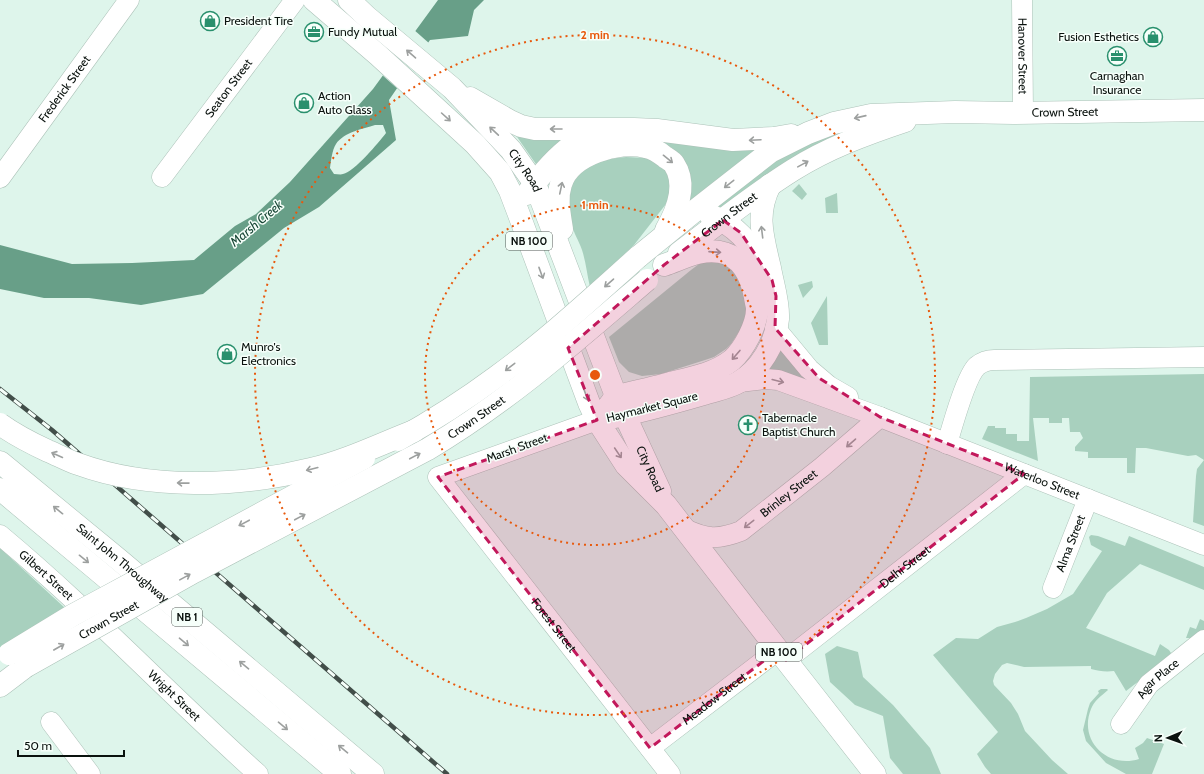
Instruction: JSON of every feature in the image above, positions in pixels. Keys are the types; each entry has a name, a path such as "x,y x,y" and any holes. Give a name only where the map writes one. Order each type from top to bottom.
{"main road":[{"name":"City Road","path":"314,0 475,144 500,172 510,191 589,403 597,420 626,465 666,505"},
{"name":"City Road","path":"349,0 367,17 452,88 511,150 535,184 620,406 666,505"},
{"path":"452,88 521,126 535,129 615,128 657,130 714,139 733,140 774,138 808,132"},
{"name":"Crown Street","path":"0,686 12,661 73,615 414,431 474,393 553,332 638,257 697,209 770,152 808,132 834,123 871,115 955,112 1204,110"},
{"name":"Crown Street","path":"12,661 194,572 456,433 528,381 664,265 770,185 793,170 866,133 927,114"},
{"path":"518,212 525,198 535,184 565,151 575,143 589,136 615,128"},
{"path":"572,282 558,203 561,184 569,170 581,160 596,152 630,145 648,147 661,154 674,164 679,175 681,189 679,203 674,217 661,238"},
{"name":"Haymarket Square","path":"620,406 679,402 739,382 761,364 768,351 778,320 776,296 763,237 761,220 766,194 770,185"},
{"path":"697,209 723,220 740,233 772,280"},
{"name":"Haymarket Square","path":"597,420 620,406 717,370 732,359 744,345 753,328 757,308 753,289 748,273 738,260 728,254 718,251 702,251 664,265"},
{"path":"0,424 28,442 78,464 110,474 144,480 192,483 252,479 312,469 336,462 414,431"},
{"name":"Saint John Throughway","path":"0,462 118,559 373,774"},
{"name":"Saint John Throughway","path":"0,489 340,774"},
{"name":"NB 100","path":"666,505 875,774"}],"street":[{"name":"Frederick Street","path":"0,178 130,0"},
{"name":"Seaton Street","path":"162,177 295,0"},
{"name":"Hanover Street","path":"1022,0 1023,112"},
{"path":"776,328 809,369 819,378 880,417"},
{"path":"947,444 970,377 977,366 988,360 1204,357"},
{"path":"739,382 766,379 778,380 880,417"},
{"name":"Waterloo Street","path":"880,417 1204,545"},
{"name":"Brinley Street","path":"685,529 708,538 728,536 741,530 822,467 880,417"},
{"name":"Marsh Street","path":"438,477 597,420"},
{"name":"Delhi Street","path":"782,655 1024,474"},
{"name":"Forest Street","path":"438,477 670,774"},
{"name":"Alma Street","path":"1053,588 1088,499"},
{"name":"Gilbert Street","path":"0,535 90,616"},
{"name":"Wright Street","path":"90,616 258,774"},
{"name":"Agar Place","path":"1121,724 1149,684 1204,640"},
{"name":"Meadow Street","path":"650,748 782,655"},
{"path":"51,722 90,774"}],"highlighted area":[{"path":"723,220 741,233 772,280 776,296 775,328 819,378 880,417 1024,474 786,660 778,650 650,748 438,477 597,420 568,348 664,265"}],"shaded area":[{"path":"844,132 725,208 716,208 756,172 821,136"},
{"path":"515,134 568,136 538,167"},
{"path":"653,136 757,149 690,202 676,152"},
{"path":"626,157 646,158 663,166 669,175 671,192 666,204 634,245 590,287 581,247 571,222 569,194 577,177 590,166 599,162"},
{"path":"799,184 807,194 802,200 792,191"},
{"path":"837,193 838,213 826,213 825,198"},
{"path":"710,260 727,263 741,279 747,311 742,327 731,344 714,357 661,374 642,376 629,372 619,362 609,337 691,270 699,264"},
{"path":"812,281 813,287 803,298 798,285"},
{"path":"827,296 828,345 819,345 811,323"},
{"path":"781,347 824,385 763,369"},
{"path":"1204,374 1204,460 1196,455 1188,456 1146,448 1136,448 1135,473 1127,473 1127,458 1088,458 1088,452 1075,451 1075,447 1083,438 1080,432 1070,432 1069,418 1062,418 1062,423 1049,423 1049,418 1033,418 1038,461 982,439 988,426 995,426 995,428 1006,428 1006,434 1017,434 1017,441 1029,441 1030,377"},
{"path":"1204,460 1204,526 1193,522 1197,469"},
{"path":"1091,535 1098,536 1125,546 1129,536 1204,567 1204,590 1140,564 1107,593 1086,628 1155,656 1160,644 1171,653 1169,658 1126,691 1114,671 1094,670 1091,669 1091,666 1024,667 1007,663 1002,665 995,674 993,681 994,685 1011,703 1018,714 1025,731 1052,760 1068,774 991,774 977,754 998,732 933,655 956,638 978,639 997,627 1015,622 1047,609 1073,594 1102,551 1091,545 1089,537"},
{"path":"0,548 65,608 0,649"},
{"path":"1200,619 1204,621 1204,630 1193,638 1186,638 1190,627 1196,629"},
{"path":"837,646 858,652 863,677 893,705 930,748 941,774 903,774 890,758 883,716 855,705 830,682 825,654"},
{"path":"1101,689 1108,690 1094,704 1088,721 1092,742 1098,750 1107,756 1117,760 1128,761 1139,759 1135,748 1143,743 1147,738 1164,744 1152,774 1126,774 1106,763 1086,741 1083,730 1088,709 1090,703"}],"water":[{"name":"Marsh Creek","path":"438,0 484,0 474,10 468,36 430,40 389,100 396,140 319,207 284,228 203,294 141,305 89,298 44,298 0,289 0,245 72,264 194,260 235,226 256,214 290,182 373,89","holes":["375,125 383,125 386,133 366,156 348,172 334,174 330,168 331,159 335,146 339,140 359,130"]}],"pier":[{"path":"413,29 430,44 399,90 381,74"}],"railway":[{"path":"0,389 52,430 447,774"}],"place":[{"name":"President Tire","path":"210,21"},
{"name":"Fundy Mutual","path":"314,32"},
{"name":"Fusion Esthetics","path":"1153,37"},
{"name":"Carnaghan Insurance","path":"1117,56"},
{"name":"Action Auto Glass","path":"304,103"},
{"name":"Munro's Electronics","path":"227,354"},
{"name":"Tabernacle Baptist Church","path":"748,425"}]}
